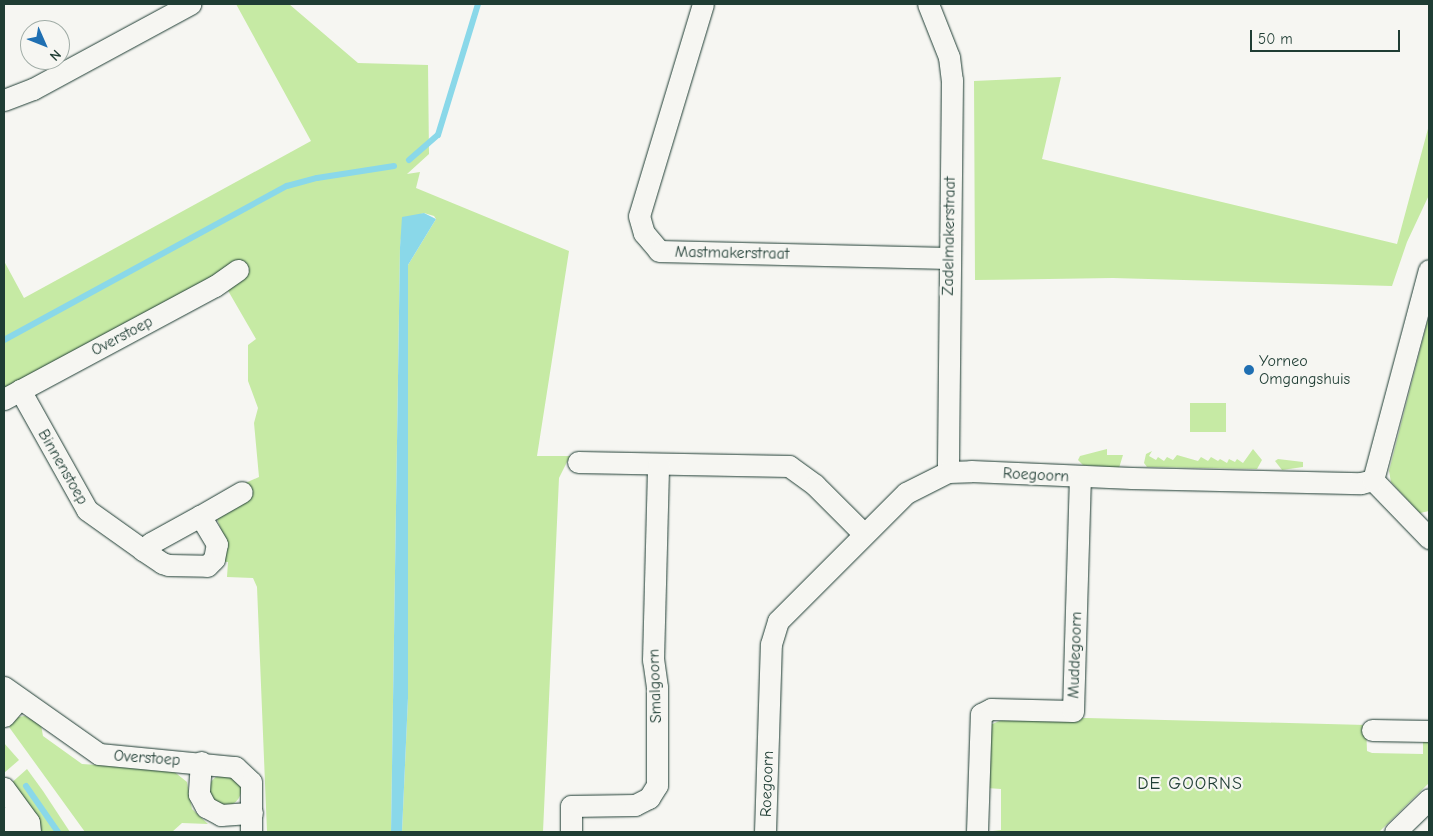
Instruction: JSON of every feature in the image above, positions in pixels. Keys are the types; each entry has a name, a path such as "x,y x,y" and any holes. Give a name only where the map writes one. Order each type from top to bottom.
{"street":[{"path":"4,100 33,90 190,4"},
{"name":"Mastmakerstraat","path":"703,4 639,216 644,233 659,251 948,258"},
{"name":"Zadelmakerstraat","path":"928,4 949,57 952,80 948,258 948,472"},
{"name":"Overstoep","path":"12,394 215,286 238,270"},
{"path":"1427,532 1373,480 1426,297 1429,270"},
{"name":"Binnenstoep","path":"12,394 81,503 143,550 168,565 207,566 214,559 217,544 216,538 200,516"},
{"path":"578,462 789,466 815,485 863,533"},
{"name":"Smalgoorn","path":"571,832 571,806 635,805 649,798 657,785 657,687 653,660 658,464"},
{"name":"Roegoorn","path":"765,832 774,631 784,613 863,533 906,493 948,472 1361,483 1373,480"},
{"name":"Muddegoorn","path":"977,832 981,714 991,709 1073,711 1080,477"},
{"path":"143,550 151,543 242,492"},
{"name":"Overstoep","path":"4,716 11,693 99,754 201,762 226,764 242,771 251,782 252,823 221,815 206,808 199,794 201,762"},
{"path":"1372,730 1429,731"},
{"path":"4,788 29,822 30,832"},
{"path":"1395,832 1429,799"},
{"path":"4,817 19,832"}],"green space":[{"path":"236,4 289,4 358,63 428,65 429,154 407,174 420,172 416,188 569,251 537,456 570,456 559,478 543,832 402,832 408,698 408,265 436,219 434,216 424,213 403,220 400,247 391,832 267,832 257,587 253,578 227,577 228,562 223,562 225,540 217,519 250,500 243,484 259,477 254,423 258,408 248,381 248,345 256,339 219,275 4,389 4,261 24,298 311,141"},
{"path":"1061,77 1042,159 1397,244 1429,125 1429,195 1407,242 1392,286 1113,278 975,280 974,81"},
{"path":"1429,315 1429,511 1420,513 1391,482 1389,471"},
{"path":"1190,403 1226,403 1226,432 1190,432"},
{"path":"1107,449 1107,455 1123,455 1119,468 1083,465 1078,460 1080,456"},
{"path":"1253,449 1262,460 1257,469 1147,467 1144,463 1146,454 1152,451 1149,456 1156,460 1158,457 1164,461 1167,457 1173,460 1177,455 1198,461 1201,457 1208,461 1211,457 1227,463 1229,459 1235,462 1237,459 1243,463"},
{"path":"1278,459 1303,462 1303,467 1282,470 1275,461"},
{"path":"25,716 41,725 43,736 82,764 172,770 187,782 192,809 208,824 182,823 172,832 85,832 9,727 18,717"},
{"path":"1087,718 1366,725 1367,751 1372,753 1423,754 1423,738 1429,738 1429,783 1379,832 985,832 1001,830 1001,789 987,788 990,725 1004,719"},
{"path":"4,743 19,760 4,773"},
{"path":"27,769 70,832 42,832 9,785"},
{"path":"225,774 237,778 241,790 237,802 225,806 213,802 209,790 213,778"}],"water":[{"path":"424,213 436,219 408,265 408,698 402,832 391,832 400,247 402,217"}],"waterway":[{"path":"409,160 438,135 478,4"},
{"path":"4,340 287,186 317,178 394,166"},
{"path":"26,786 58,832"}],"place":[{"name":"Yorneo Omgangshuis","path":"1249,370"}],"district":[{"name":"DE GOORNS","path":"1190,784"}]}
